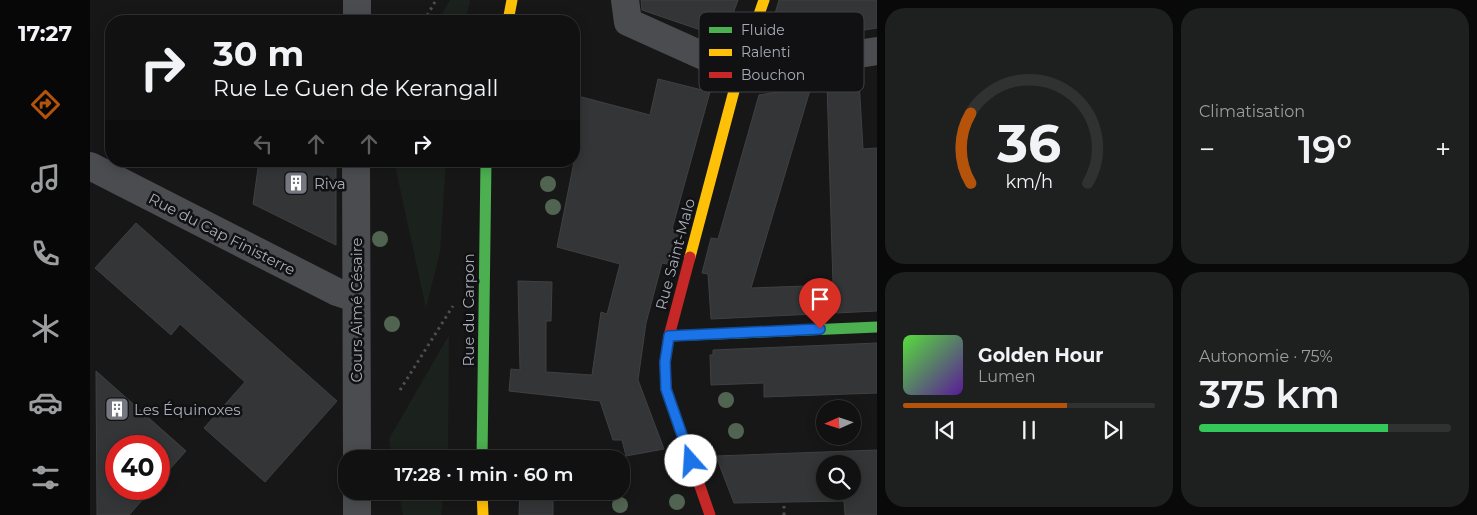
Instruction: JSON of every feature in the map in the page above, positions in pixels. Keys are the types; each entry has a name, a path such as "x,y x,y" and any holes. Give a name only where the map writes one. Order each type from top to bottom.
{"street":[{"path":"357,0 357,15"},
{"path":"509,15 512,0"},
{"path":"625,0 628,22 699,54"},
{"name":"Rue Saint-Malo","path":"760,12 764,0"},
{"path":"864,52 877,50"},
{"name":"Rue Saint-Malo","path":"710,515 666,389 665,362 669,336 734,92"},
{"name":"Rue du Cap Finisterre","path":"90,166 337,292 356,298"},
{"name":"Cours Aimé Césaire","path":"356,167 357,450"},
{"name":"Rue du Carpon","path":"482,450 486,167"},
{"path":"669,336 877,327"},
{"path":"357,500 357,515"},
{"path":"482,500 482,515"}],"path":[{"path":"427,15 436,0"},
{"path":"400,390 452,307"},
{"path":"784,503 784,515"}],"shaded area":[{"path":"450,0 470,0 467,15 441,15"},
{"path":"395,167 446,167 440,252 426,308"},
{"path":"449,335 448,450 391,450 389,439"},
{"path":"400,500 443,500 441,515 403,515"}],"building":[{"path":"641,0 738,0 734,12 699,12 699,29 642,10"},
{"path":"779,0 877,0 877,28 864,30 864,12 775,12"},
{"path":"658,79 699,89 699,92 710,92 672,229 681,231 672,265 662,263 646,323 638,380 664,449 630,455 630,450 624,450 622,440 613,440 600,401 509,391 511,369 520,370 518,281 552,282 551,321 546,321 546,372 592,375 601,312 607,314 620,264 557,247 573,167 580,167 580,97 650,115"},
{"path":"778,92 810,92 751,288 833,285 827,92 860,92 863,149 877,148 877,311 711,319 708,274 702,273 711,238 718,239 759,95"},
{"name":"Riva","path":"258,167 336,167 336,245 253,204"},
{"path":"136,223 337,401 265,482 204,428 245,382 180,324 171,335 95,268"},
{"path":"877,343 877,393 764,397 764,383 711,385 710,355 713,355 713,350"},
{"name":"Les Équinoxes","path":"96,371 168,435 105,435 105,500 142,500 129,515 97,515"},
{"name":"Les Équinoxes","path":"170,437 186,451 170,469"},
{"path":"877,450 877,515 845,515 844,501 734,503 716,456"},
{"path":"520,500 553,500 553,515 519,515"}],"traffic: fast":[{"path":"482,450 486,167"},
{"path":"669,336 877,327"}],"traffic: slow":[{"path":"509,15 512,0"},
{"path":"760,12 764,0"},
{"path":"690,257 734,92"},
{"path":"482,500 483,515"}],"traffic: jam":[{"path":"690,257 669,336 665,363 666,389 710,515"}],"place":[{"name":"Riva","path":"296,183"},
{"name":"Les Équinoxes","path":"117,409"}],"route":[{"path":"691,461 666,389 665,362 669,336 820,329"}]}
